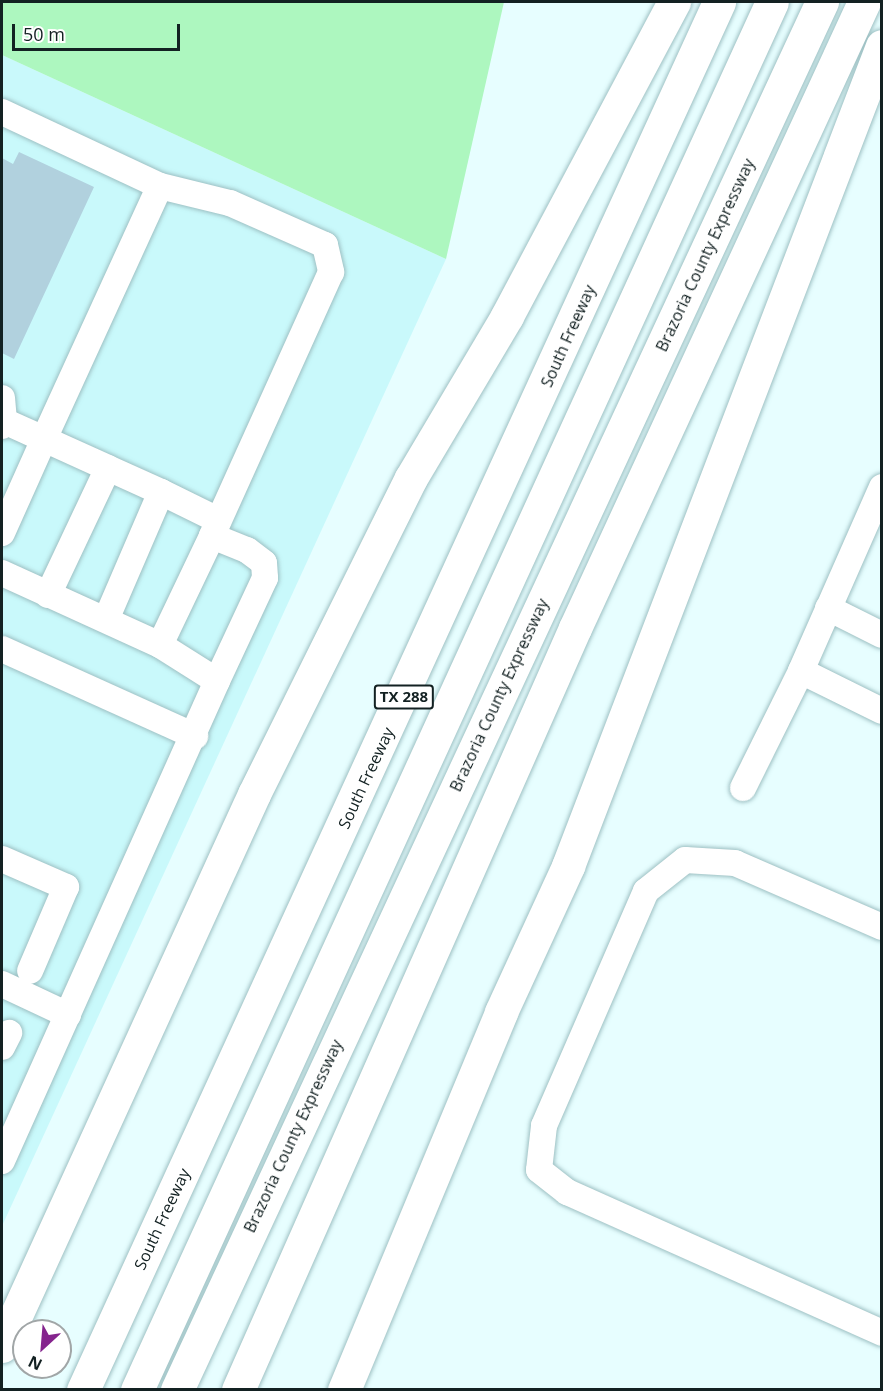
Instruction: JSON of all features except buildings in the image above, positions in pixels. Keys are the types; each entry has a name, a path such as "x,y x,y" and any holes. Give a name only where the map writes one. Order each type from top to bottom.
{"main road":[{"path":"2,1346 254,794 411,478 507,316 674,2"},
{"name":"South Freeway","path":"83,1389 719,2"},
{"path":"137,1389 772,2"},
{"name":"Brazoria County Expressway","path":"177,1389 822,2"},
{"path":"238,1389 575,628 864,2"},
{"path":"344,1389 501,1012 568,866 882,46"}],"lane":[{"path":"2,112 160,186 230,202 326,245 332,272 160,645"},
{"path":"2,533 160,186"},
{"path":"2,415 45,439 161,492 264,563 265,578 2,1161"},
{"path":"48,595 108,468"},
{"path":"742,788 801,671 882,487"},
{"path":"106,620 161,492"},
{"path":"2,573 160,645 217,681"},
{"path":"828,609 882,635"},
{"path":"2,649 195,736"},
{"path":"801,671 882,711"},
{"path":"2,859 66,887 30,971"},
{"path":"878,1325 567,1192 539,1170 544,1126 646,891 684,860 735,863 882,927"},
{"path":"2,984 68,1015"}],"shaded area":[{"path":"2,55 446,259 2,1226"}],"green space":[{"path":"2,2 504,2 446,259 2,55"}]}
